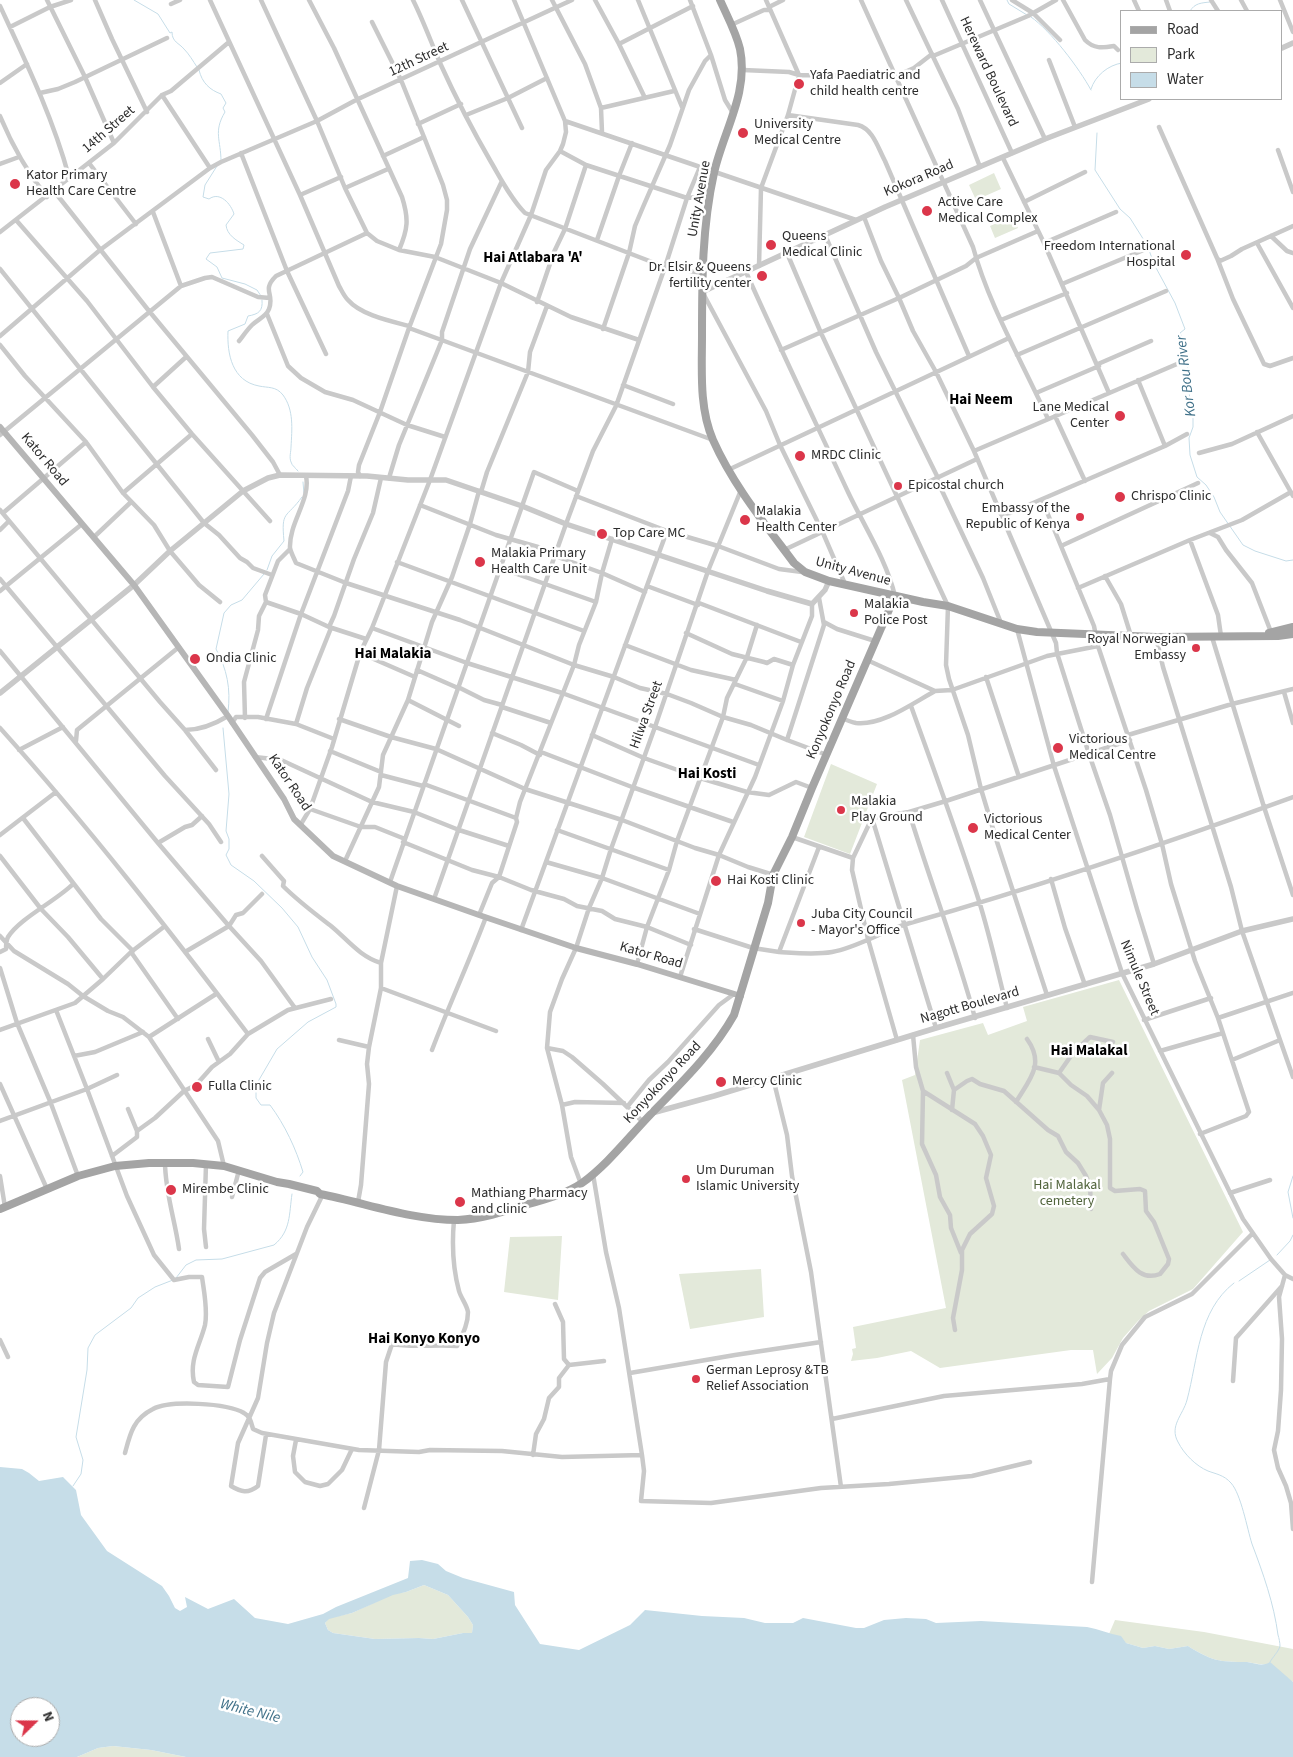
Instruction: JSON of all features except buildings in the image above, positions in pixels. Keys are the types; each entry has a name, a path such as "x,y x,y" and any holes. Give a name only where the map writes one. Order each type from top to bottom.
{"main road":[{"name":"Unity Avenue","path":"720,0 740,50 742,70 734,114 714,171 710,196 702,273 705,416 713,440 728,470 794,564 805,572 829,581 948,606 1018,629 1156,637 1278,636 1293,634"},
{"name":"Kator Road","path":"1,432 134,585 228,716 284,799 294,819 334,856 397,886 521,930 737,995"},
{"name":"Konyokonyo Road","path":"3,1208 78,1176 115,1166 165,1162 224,1166 288,1186 402,1214 454,1219 494,1215 551,1197 581,1184 593,1174 708,1055 730,1023 775,875 895,596"},
{"name":"Unity Avenue","path":"1262,635 1293,627"}],"street":[{"path":"47,0 85,77 114,143"},
{"path":"10,27 50,7 71,0"},
{"path":"95,0 147,112"},
{"path":"171,4 180,0"},
{"path":"210,0 300,195 339,286 348,300 377,317 409,326 409,328 616,406 713,440"},
{"path":"261,0 367,233 377,241 399,250 436,257 501,283 537,302 639,340"},
{"path":"309,0 334,48 356,100 402,197 408,215 406,233 399,250"},
{"path":"412,0 466,115 502,181 524,213 665,266 702,273"},
{"path":"462,0 522,128"},
{"path":"301,824 310,809 352,683 360,653 372,628 430,480 501,283 531,215 546,170 560,151 565,137 565,120 514,0"},
{"path":"552,0 585,64 601,108 602,132"},
{"name":"12th Street","path":"0,336 100,250 154,212 210,168 317,121 356,100 572,0"},
{"path":"596,0 645,98"},
{"path":"638,0 682,107"},
{"path":"690,0 711,55 725,100 734,114"},
{"path":"759,266 761,188 788,115 799,75 766,0"},
{"path":"731,25 770,9 783,0"},
{"path":"861,0 973,247 1009,338 1048,418"},
{"path":"906,0 964,123 980,167"},
{"name":"Hereward Boulevard","path":"942,0 1012,153"},
{"path":"980,0 1045,138"},
{"path":"1012,0 1033,13 1060,40"},
{"path":"742,70 789,72 799,75 896,76 914,68 933,55 1033,13 1056,0"},
{"path":"1063,0 1085,40 1090,45 1097,48 1114,46 1118,50"},
{"path":"1280,0 1293,32"},
{"path":"0,6 40,93 70,177"},
{"path":"619,44 693,6"},
{"path":"360,476 358,472 359,465 441,244 446,223 447,200 443,185 401,80 372,22"},
{"path":"40,93 58,89 167,38"},
{"name":"14th Street","path":"0,232 114,143 162,95 171,91 229,42"},
{"path":"603,328 629,253 635,226 653,187 682,107 698,74 711,55"},
{"path":"1049,60 1075,127"},
{"path":"0,83 27,64"},
{"path":"466,115 508,98 547,78"},
{"path":"601,108 674,91"},
{"path":"162,95 210,168"},
{"name":"Kokora Road","path":"702,292 901,200 1003,158 1045,138 1146,100"},
{"path":"418,124 461,104"},
{"path":"788,115 864,127 872,136 969,356"},
{"path":"0,116 19,157 46,197"},
{"path":"565,120 856,220"},
{"path":"1159,127 1217,258 1233,300 1264,364 1270,366 1293,358"},
{"path":"383,156 424,137"},
{"path":"597,240 632,143"},
{"path":"1278,150 1293,192"},
{"path":"560,151 586,165 687,198 710,196"},
{"path":"241,154 287,270 326,354"},
{"path":"0,164 19,157"},
{"path":"1003,158 1044,243 1110,393"},
{"path":"89,163 136,224"},
{"path":"537,302 554,252 566,229 586,165"},
{"path":"434,899 577,493 593,451 616,406 687,198 700,167"},
{"path":"345,188 388,170"},
{"path":"1024,202 1085,172"},
{"path":"300,195 341,177"},
{"path":"389,478 395,456 442,340 442,332 470,248 502,181"},
{"path":"54,191 149,311 252,435 273,462 280,475"},
{"path":"154,212 181,286"},
{"path":"1044,243 1116,212"},
{"path":"864,217 881,261 913,331 936,372 974,451 1056,643 1057,653 1123,856 1154,964"},
{"path":"16,220 67,278 192,434 270,521"},
{"path":"1217,258 1222,261 1242,249 1293,226"},
{"path":"781,350 899,298 966,266 976,258 1038,231"},
{"path":"239,341 253,324 267,314 270,306 268,287 276,276 367,233"},
{"path":"825,236 895,392 983,578 1001,623"},
{"path":"1271,236 1287,251 1293,253"},
{"path":"1257,242 1293,308"},
{"path":"1062,284 1146,249"},
{"path":"787,253 821,333 948,606 946,664 952,690 968,735 981,789 1047,995"},
{"path":"0,269 204,523 219,534 233,552 253,568 272,575"},
{"path":"746,272 781,350 860,514 892,584 895,596"},
{"path":"1,432 82,369 181,286 212,277 258,297 270,298"},
{"path":"1017,355 1166,291"},
{"path":"702,292 766,411 845,584"},
{"path":"1001,320 1066,293"},
{"path":"345,861 379,787 384,755 408,700 436,613 450,582 480,492 528,372 530,352 547,306"},
{"path":"267,314 288,366 301,378 325,392 353,400 407,425 445,437"},
{"path":"728,470 1009,338"},
{"path":"1036,393 1152,341"},
{"path":"0,345 45,399 86,442 131,502 154,525 170,551 199,585 220,602"},
{"path":"153,387 186,356"},
{"path":"974,451 1013,436 1048,418 1176,364"},
{"path":"1138,380 1165,446"},
{"path":"623,385 673,404"},
{"path":"1055,416 1085,480"},
{"path":"1198,453 1232,444 1293,416"},
{"path":"1078,588 1242,520 1292,494 1257,432"},
{"path":"124,493 192,434"},
{"path":"1002,516 1165,446 1186,434"},
{"path":"86,442 44,480 1,512 185,730 216,770"},
{"path":"784,550 977,459"},
{"path":"390,882 534,472 577,493 667,531 718,546 779,569 805,572"},
{"path":"0,693 134,585 170,551 243,491 268,478 280,475 446,480 522,506 566,524 812,604"},
{"path":"306,476 308,486 292,532 290,549 296,562 318,573 460,620 574,665 614,677 640,688 667,694 723,717 751,725 827,754"},
{"path":"266,719 301,614 348,492 351,476"},
{"path":"296,724 306,688 373,513 381,478"},
{"path":"1061,546 1198,483"},
{"name":"Hilwa Street","path":"581,1184 571,1157 562,1105 547,1048 550,1012 602,878 610,849 667,694 708,571 742,490"},
{"path":"1042,500 1096,635 1162,844 1171,884 1192,950 1218,1018 1249,1114 1200,1134"},
{"path":"94,537 131,502"},
{"path":"420,505 510,540 538,547 555,556 602,573 645,592"},
{"path":"0,530 8,521"},
{"path":"0,592 82,524"},
{"path":"521,930 667,531"},
{"path":"1210,533 1218,537 1252,583 1271,632"},
{"path":"432,1050 446,1012 470,960 492,883 499,877 517,822 516,818 525,789 574,665 596,602 612,539"},
{"path":"1190,540 1218,615 1221,636"},
{"path":"245,718 244,682 260,616 266,602 265,595 278,561 290,549"},
{"path":"397,562 584,632"},
{"path":"500,568 596,602"},
{"path":"1105,576 1121,604 1131,636"},
{"path":"0,579 106,707 202,816 221,842"},
{"path":"680,977 719,855 759,765 783,701 793,665 812,616 812,604 825,590 829,581"},
{"path":"647,586 801,642"},
{"path":"787,740 824,622 818,598"},
{"path":"266,602 301,614 330,628 366,639"},
{"path":"824,622 837,629 875,641"},
{"path":"637,964 647,927 723,717 727,698 747,657 756,625"},
{"path":"372,628 467,663 562,693 759,765"},
{"name":"Nimule Street","path":"1018,629 1054,766 1122,973 1200,1134 1252,1234 1285,1275 1293,1279"},
{"path":"686,634 732,654 764,662 774,660 793,665"},
{"path":"1212,636 1293,895"},
{"path":"1156,637 1163,667 1231,887 1242,931 1293,1077"},
{"path":"626,645 706,675 735,682 783,701"},
{"path":"76,742 77,730 179,646"},
{"path":"867,660 935,691 952,690 1027,662 1057,653 1098,646"},
{"path":"0,651 158,843 261,961 295,1008"},
{"path":"360,653 415,677"},
{"path":"417,670 484,700 552,723"},
{"path":"986,678 1019,777"},
{"path":"872,818 910,812 946,801 1089,754 1179,719 1293,689"},
{"path":"841,718 856,723 880,719 911,706 935,691"},
{"path":"1284,692 1293,723"},
{"path":"408,700 459,726"},
{"path":"911,706 946,801 979,902 1007,1008"},
{"path":"185,730 200,729 228,716"},
{"path":"232,724 236,717 258,717 296,724 334,739"},
{"path":"339,719 436,750 525,789 622,820 748,867 775,875"},
{"path":"0,728 56,792 165,926 248,1034"},
{"path":"19,750 64,728 77,730"},
{"path":"492,734 632,787 733,822"},
{"path":"592,735 644,758 747,792 769,795 796,782 812,788"},
{"path":"330,751 381,773 424,785 516,818"},
{"path":"255,756 281,760 372,802 414,812 458,830 509,846"},
{"path":"0,835 56,792"},
{"path":"694,930 753,948 779,952 819,954 833,952 904,924 1013,892 1162,844 1293,797"},
{"path":"310,809 361,827 375,828 472,870 564,899 577,906 602,911 616,919 647,927 691,945"},
{"path":"910,812 924,861 944,913 975,1018"},
{"path":"158,843 185,826 192,825 202,816"},
{"path":"23,818 101,919 132,951 178,1019"},
{"path":"872,818 853,858 852,870 868,939 897,1040"},
{"path":"872,818 936,1028"},
{"path":"557,830 669,870"},
{"path":"792,837 853,858"},
{"path":"779,952 820,847"},
{"path":"0,856 41,909 68,937 103,979"},
{"path":"262,856 284,881 283,886 298,901 364,956 381,963"},
{"path":"546,862 602,878 700,914"},
{"path":"1051,880 1085,985"},
{"path":"0,952 6,946 9,936 25,920 74,884"},
{"path":"358,1202 369,1084 369,1047 382,976 381,963 397,886"},
{"path":"185,952 229,926 236,915 243,913 262,894"},
{"name":"Nagott Boulevard","path":"652,1113 1154,964 1242,931 1293,919"},
{"path":"0,1030 75,1003 132,951 165,926"},
{"path":"0,936 6,946 68,984 83,996 108,1011 123,1017 149,1037 218,1141 224,1166"},
{"path":"0,947 6,946"},
{"path":"0,968 17,1023 50,1101 78,1176"},
{"path":"380,988 496,1031"},
{"path":"1218,1018 1293,993"},
{"path":"149,1037 216,994"},
{"path":"626,1105 719,1006 737,995"},
{"path":"1144,1020 1211,998"},
{"path":"137,1132 184,1091 196,1085 230,1054 248,1034 288,1010 331,999"},
{"path":"56,1010 115,1166 154,1255 174,1280 202,1277 206,1313 205,1324 195,1351 192,1367 194,1382 198,1385 228,1387 240,1340 260,1278 265,1272 296,1254"},
{"path":"74,1056 96,1052 143,1032"},
{"path":"1160,1051 1223,1033"},
{"path":"914,1035 916,1067 923,1091 922,1144 936,1175 940,1197 950,1215 951,1228 961,1254 962,1270 953,1318 954,1330"},
{"path":"1059,1073 1073,1054 1090,1037 1114,1042"},
{"path":"208,1039 219,1062"},
{"path":"1016,1102 1027,1085 1036,1058 1033,1048 1027,1039"},
{"path":"339,1040 369,1047"},
{"path":"1232,1060 1280,1040"},
{"path":"547,1048 563,1050 604,1084 643,1122"},
{"path":"1034,1067 1059,1073 1071,1085 1087,1096 1099,1110 1107,1125 1110,1138 1110,1188 1115,1192 1140,1189 1145,1191 1146,1211 1154,1222 1169,1259 1168,1264 1162,1272 1157,1275 1148,1276 1137,1272 1123,1254"},
{"path":"947,1073 954,1090 952,1110"},
{"path":"1099,1110 1102,1083 1112,1073"},
{"path":"0,1121 117,1075"},
{"path":"773,1078 787,1135 792,1176 811,1272 841,1487"},
{"path":"954,1090 972,1079 980,1084 1004,1091 1048,1130 1058,1136 1068,1156 1081,1167 1090,1186 1091,1209"},
{"path":"0,1084 47,1189"},
{"path":"923,1091 975,1124 983,1136 991,1155 986,1182 994,1202 992,1214 970,1234 961,1254"},
{"path":"562,1105 575,1102 626,1105"},
{"path":"112,1156 137,1137 137,1132 128,1109"},
{"path":"165,1162 166,1188 176,1225 179,1249"},
{"path":"206,1164 204,1229 206,1248"},
{"path":"232,1197 239,1170"},
{"path":"593,1174 606,1252 619,1308 630,1372 644,1471 641,1502 711,1503 841,1487 972,1476 1030,1462"},
{"path":"0,1176 3,1208"},
{"path":"1230,1193 1270,1180"},
{"path":"266,1435 258,1486 252,1491 246,1492 231,1486 238,1442 258,1398 274,1313 314,1211 317,1193"},
{"path":"364,1508 378,1450 386,1362 392,1344 405,1346 438,1344 457,1346 467,1324 468,1310 459,1292 456,1277 454,1219"},
{"path":"1092,1582 1111,1370 1122,1345 1145,1317 1192,1294 1252,1234"},
{"path":"1285,1275 1279,1297 1282,1338 1281,1390 1278,1431 1274,1450 1290,1503 1293,1529"},
{"path":"1233,1381 1236,1338 1246,1324 1283,1285"},
{"path":"555,1304 563,1322 564,1359 569,1365"},
{"path":"0,1340 8,1357"},
{"path":"630,1372 821,1342"},
{"path":"533,1455 536,1434 544,1419 549,1398 559,1387 559,1378 569,1365 604,1361"},
{"path":"832,1419 944,1396 1082,1384 1110,1379"},
{"path":"125,1453 131,1430 144,1415 158,1407 174,1403 209,1405 238,1410 249,1417 253,1429 266,1435 352,1449 419,1452 430,1450 502,1451 562,1457 642,1455"},
{"path":"296,1440 292,1456 295,1472 305,1482 320,1486 328,1484 342,1470 352,1449"}],"green space":[{"path":"994,173 1001,189 976,200 969,185"},
{"path":"1013,216 1018,228 995,238 990,226"},
{"name":"Malakia Play Ground","path":"831,764 877,784 850,854 804,837"},
{"name":"Hai Malakal cemetery","path":"1119,980 1243,1232 1193,1289 1149,1311 1138,1321 1123,1338 1112,1358 1097,1374 1093,1350 1071,1350 940,1368 911,1351 851,1361 852,1349 856,1348 853,1327 946,1308 902,1080 915,1075 920,1040 983,1023 988,1035 1027,1021 1023,1007"},
{"path":"562,1236 558,1300 504,1292 510,1237"},
{"path":"761,1269 764,1317 690,1329 679,1274"},
{"path":"424,1585 448,1595 468,1617 473,1625 472,1633 433,1639 375,1639 333,1633 328,1630 325,1623 329,1618 352,1613 393,1594 406,1592"},
{"path":"1115,1620 1204,1632 1293,1649 1293,1682 1267,1664 1216,1660 1188,1646 1169,1649 1155,1646 1143,1648 1126,1643 1109,1634"},
{"path":"113,1746 151,1750 186,1757 77,1757 98,1748"}],"water":[{"name":"White Nile","path":"0,1467 22,1469 39,1481 63,1477 76,1490 81,1515 107,1551 162,1586 175,1608 180,1611 187,1607 185,1597 208,1609 234,1599 255,1618 288,1624 323,1614 408,1578 410,1561 422,1560 438,1564 446,1571 463,1578 514,1592 515,1605 540,1644 579,1650 630,1625 645,1610 744,1618 765,1623 793,1623 803,1618 856,1628 864,1628 884,1620 906,1618 926,1619 936,1623 981,1621 1087,1627 1121,1636 1126,1643 1143,1648 1155,1646 1169,1649 1188,1646 1203,1655 1222,1661 1262,1664 1270,1662 1293,1682 1293,1757 186,1757 151,1750 113,1746 98,1748 77,1757 0,1757","holes":["424,1585 448,1595 468,1617 473,1625 472,1633 433,1639 375,1639 333,1633 328,1630 325,1623 329,1619 352,1613 393,1595"]}],"waterway":[{"path":"134,0 158,14 170,33 172,32 174,40 186,51 197,67"},
{"path":"1007,0 1009,4 1027,15"},
{"path":"1191,10 1196,5 1210,2"},
{"path":"1031,17 1064,50 1091,90"},
{"path":"1091,89 1103,72 1120,63"},
{"path":"199,70 204,82 221,94 226,103 223,108 225,112 218,131 221,161"},
{"name":"Kor Bou River","path":"1097,133 1095,170 1120,209 1130,218 1147,245 1155,266 1175,303 1185,329 1180,333 1186,346 1182,358 1189,370 1189,393 1193,414 1193,427 1189,438 1190,455 1197,477 1206,485 1214,497 1220,512 1243,545 1286,561 1293,560"},
{"path":"217,166 205,185 203,197 209,199 217,197 228,203 234,214 226,225 228,232 244,245 243,249 210,253 206,259 217,267 222,278 245,284 257,290 261,296"},
{"path":"262,300 260,311 248,316 245,324 228,331 230,357 237,372 243,379 259,386 278,390 287,401 291,413 290,460 298,471"},
{"path":"303,482 304,494"},
{"path":"267,570 272,556 284,541 284,519 302,497"},
{"path":"228,712 229,695 227,679 216,649 224,613 231,605 242,600 264,574"},
{"path":"223,728 229,794 226,831 229,839 229,849 226,855 231,865 254,881 282,908 298,927 312,957 327,980 336,1004 336,1007 308,1022 277,1049 256,1085 256,1098 261,1105 270,1105 290,1137 303,1172 300,1176"},
{"name":"Kor Bou River","path":"1293,1176 1288,1192 1293,1218"},
{"path":"176,1278 186,1265 196,1260 222,1259 274,1245 284,1234 292,1194"},
{"name":"Kor Bou River","path":"1277,1255 1293,1235"},
{"path":"1239,1281 1270,1260"},
{"path":"73,1486 81,1474 83,1460 76,1437 87,1370 88,1348 95,1335 131,1308 138,1298 155,1287 173,1280"},
{"path":"1234,1283 1222,1294 1206,1322 1197,1352 1187,1400 1175,1431 1178,1442 1191,1459 1204,1469 1226,1478 1235,1488 1238,1495 1274,1612 1280,1646 1270,1662"}],"place":[{"name":"Yafa Paediatric and child health centre","path":"799,84"},
{"name":"University Medical Centre","path":"743,133"},
{"name":"Kator Primary Health Care Centre","path":"15,184"},
{"name":"Active Care Medical Complex","path":"927,211"},
{"name":"Queens Medical Clinic","path":"771,245"},
{"name":"Freedom International Hospital","path":"1186,255"},
{"name":"Dr. Elsir & Queens fertility center","path":"762,276"},
{"name":"Lane Medical Center","path":"1120,416"},
{"name":"MRDC Clinic","path":"800,456"},
{"name":"Epicostal church","path":"898,486"},
{"name":"Chrispo Clinic","path":"1120,497"},
{"name":"Embassy of the Republic of Kenya","path":"1080,517"},
{"name":"Malakia Health Center","path":"745,520"},
{"name":"Top Care MC","path":"602,534"},
{"name":"Malakia Primary Health Care Unit","path":"480,562"},
{"name":"Malakia Police Post","path":"854,613"},
{"name":"Royal Norwegian Embassy","path":"1196,648"},
{"name":"Ondia Clinic","path":"195,659"},
{"name":"Victorious Medical Centre","path":"1058,748"},
{"name":"Malakia Play Ground","path":"841,810"},
{"name":"Victorious Medical Center","path":"973,828"},
{"name":"Hai Kosti Clinic","path":"716,881"},
{"name":"Juba City Council - Mayor's Office","path":"801,923"},
{"name":"Mercy Clinic","path":"721,1082"},
{"name":"Fulla Clinic","path":"197,1087"},
{"name":"Um Duruman Islamic University","path":"686,1179"},
{"name":"Mirembe Clinic","path":"171,1190"},
{"name":"Mathiang Pharmacy and clinic","path":"460,1202"},
{"name":"German Leprosy &TB Relief Association","path":"696,1379"}],"district":[{"name":"Hai Atlabara 'A'","path":"533,259"},
{"name":"Hai Neem","path":"981,401"},
{"name":"Hai Malakia","path":"393,655"},
{"name":"Hai Kosti","path":"707,775"},
{"name":"Hai Malakal","path":"1089,1052"},
{"name":"Hai Konyo Konyo","path":"424,1340"}]}
